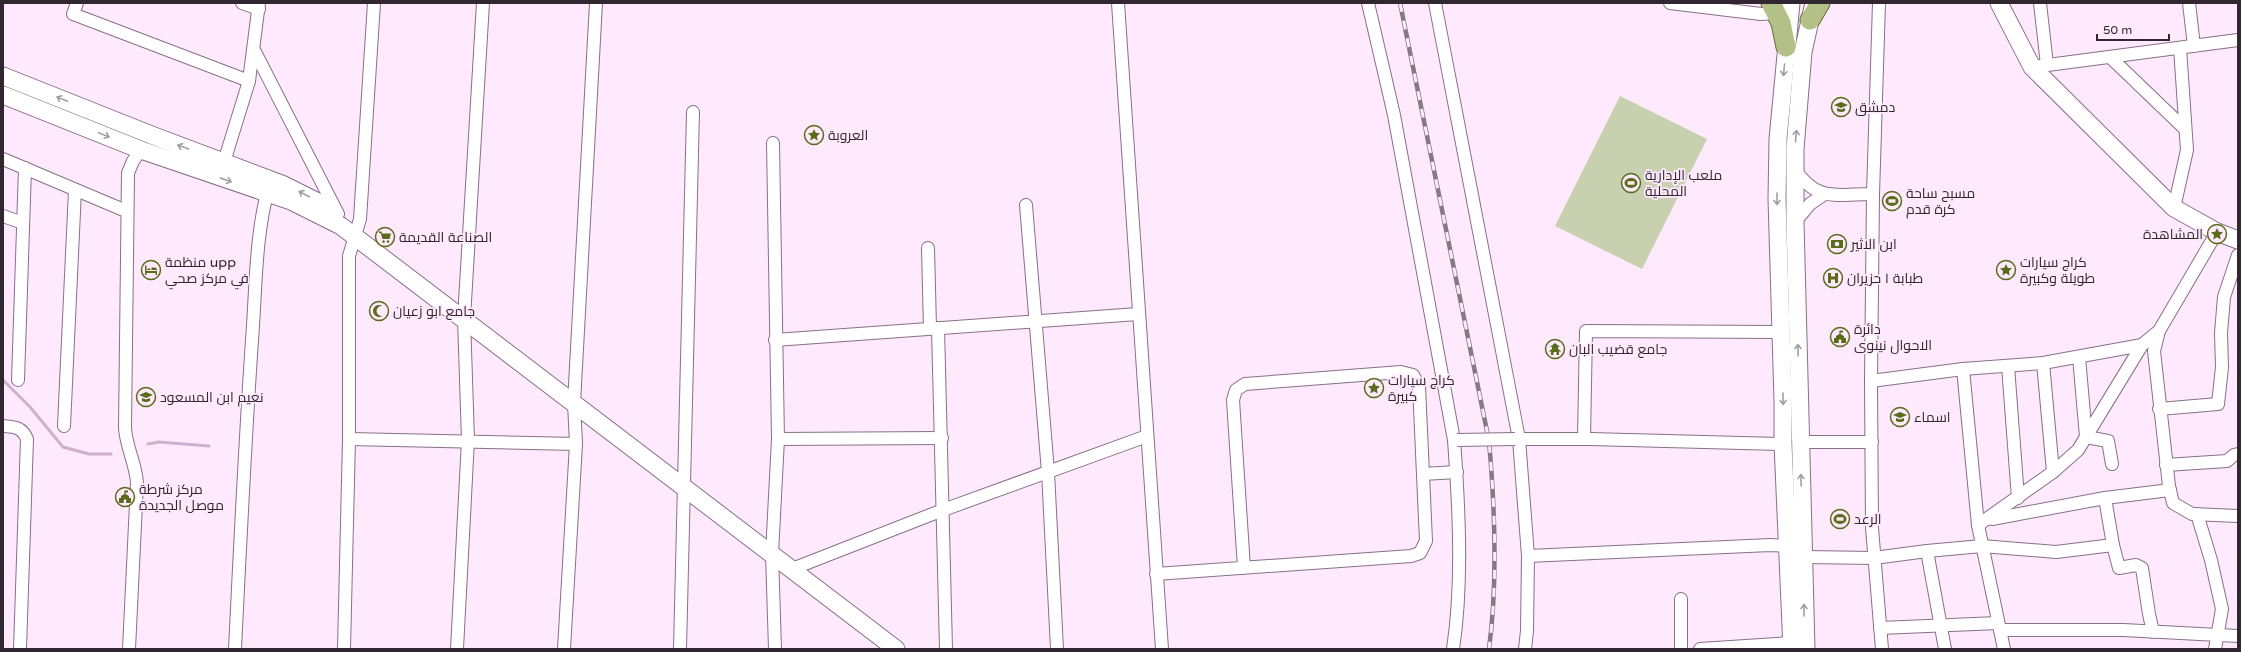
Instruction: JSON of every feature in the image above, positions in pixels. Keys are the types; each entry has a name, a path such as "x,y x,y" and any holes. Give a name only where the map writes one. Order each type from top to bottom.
{"main road":[{"path":"1796,647 1804,557 1794,222 1794,168 1803,52 1812,11 1820,3"},
{"path":"1999,3 2040,66 2174,208 2217,232 2238,240"},
{"path":"1780,6 1781,23 1786,47 1778,139 1777,223 1783,444 1788,546 1796,647"},
{"path":"3,76 224,162 355,235 896,649"},
{"path":"3,95 141,150 269,187 297,190 338,214 355,235"},
{"path":"1777,223 1794,222"}],"street":[{"path":"77,3 72,14 249,81"},
{"path":"224,162 249,81 259,6 242,3"},
{"path":"344,649 349,439 349,256 351,242 360,219 374,3"},
{"path":"457,649 468,440 464,318 483,3"},
{"path":"564,649 576,444 574,403 596,3"},
{"path":"1118,3 1162,649"},
{"path":"1368,3 1394,115 1455,440 1457,472 1459,611 1453,649"},
{"path":"1435,3 1517,439 1528,556 1527,631 1525,649"},
{"path":"1670,3 1761,14 1780,6"},
{"path":"1879,3 1873,194 1871,381 1874,558 1882,649"},
{"path":"2040,3 2040,66 2238,40"},
{"path":"2189,3 2194,46"},
{"path":"2174,208 2187,150 2180,48"},
{"path":"254,50 338,214"},
{"path":"2110,57 2185,129"},
{"path":"680,649 693,112"},
{"path":"774,143 775,340 778,439 772,554 775,649"},
{"path":"129,649 137,483 135,465 126,441 125,428 126,211 128,173 133,161 141,150"},
{"path":"3,159 126,211"},
{"path":"18,380 25,168"},
{"path":"1794,168 1810,186 1823,195"},
{"path":"235,649 244,454 259,241 269,187"},
{"path":"64,426 75,190"},
{"path":"1794,222 1807,207 1823,195 1873,194"},
{"path":"1026,205 1037,323 1048,472 1057,649"},
{"path":"3,216 23,224"},
{"path":"2217,232 2159,331 2154,351 2166,465 2170,490 2174,503 2192,514 2238,516"},
{"path":"928,248 942,438 946,649"},
{"path":"2159,409 2218,404 2222,367 2221,333 2224,296 2235,276 2238,255"},
{"path":"775,340 934,328 1037,323 1138,314"},
{"path":"1584,439 1586,331 1781,332"},
{"path":"1983,522 2053,472 2078,450 2142,345 2159,331"},
{"path":"1871,381 1963,369 2043,363 2142,345"},
{"path":"2079,357 2086,437"},
{"path":"2043,363 2053,472"},
{"path":"2008,366 2018,498"},
{"path":"1963,369 1983,522 1982,546 2004,649"},
{"path":"1156,574 1244,568 1416,555 1423,549 1426,541 1419,386 1416,378 1409,373 1242,386 1236,390 1233,400 1244,568"},
{"path":"3,426 20,429 23,431 27,439 20,649"},
{"path":"792,569 943,510 1147,436"},
{"path":"2086,437 2108,441 2112,464"},
{"path":"778,439 942,438"},
{"path":"349,439 468,440 576,444"},
{"path":"1455,440 1584,439 1783,444"},
{"path":"1800,442 1872,442"},
{"path":"2166,465 2227,461 2234,455 2238,454"},
{"path":"1423,474 1457,472"},
{"path":"1983,522 2105,498 2170,490"},
{"path":"2105,498 2113,545 2119,568 2136,565 2142,568 2153,632"},
{"path":"2197,514 2211,560 2222,609 2215,649"},
{"path":"1528,556 1762,545 1788,546"},
{"path":"1804,557 1874,558 1982,546 2056,552 2113,545"},
{"path":"1927,551 1945,649"},
{"path":"1681,599 1681,649"},
{"path":"1880,628 1940,625 1999,626 2238,636"},
{"path":"1700,649 1796,647"}],"green space":[{"name":"ملعب الإدارية المحلية","path":"1620,96 1707,139 1642,269 1555,226"}],"waterway":[{"path":"3,380 30,407 63,447 89,454 111,454"},
{"path":"148,444 159,442 209,446"}],"railway":[{"path":"1400,3 1489,441 1495,545 1494,597 1489,649"}],"place":[{"name":"دمشق","path":"1841,107"},
{"name":"العروبة","path":"814,135"},
{"name":"ملعب الإدارية المحلية","path":"1631,183"},
{"name":"مسبح ساحة كرة قدم","path":"1892,201"},
{"name":"المشاهدة","path":"2217,234"},
{"name":"الصناعة القديمة","path":"385,237"},
{"name":"ابن الاثير","path":"1837,244"},
{"name":"منظمة upp في مركز صحي","path":"151,270"},
{"name":"كراج سيارات طويلة وكبيرة","path":"2006,270"},
{"name":"طبابة ١ حزيران","path":"1833,278"},
{"name":"جامع ابو زعیان","path":"379,311"},
{"name":"دائرة الاحوال نينوى","path":"1840,337"},
{"name":"جامع قضيب البان","path":"1555,349"},
{"name":"كراج سيارات كبيرة","path":"1374,388"},
{"name":"نعيم ابن المسعود","path":"146,397"},
{"name":"اسماء","path":"1900,417"},
{"name":"مركز شرطة موصل الجديدة","path":"125,497"},
{"name":"الرعد","path":"1840,519"}]}
